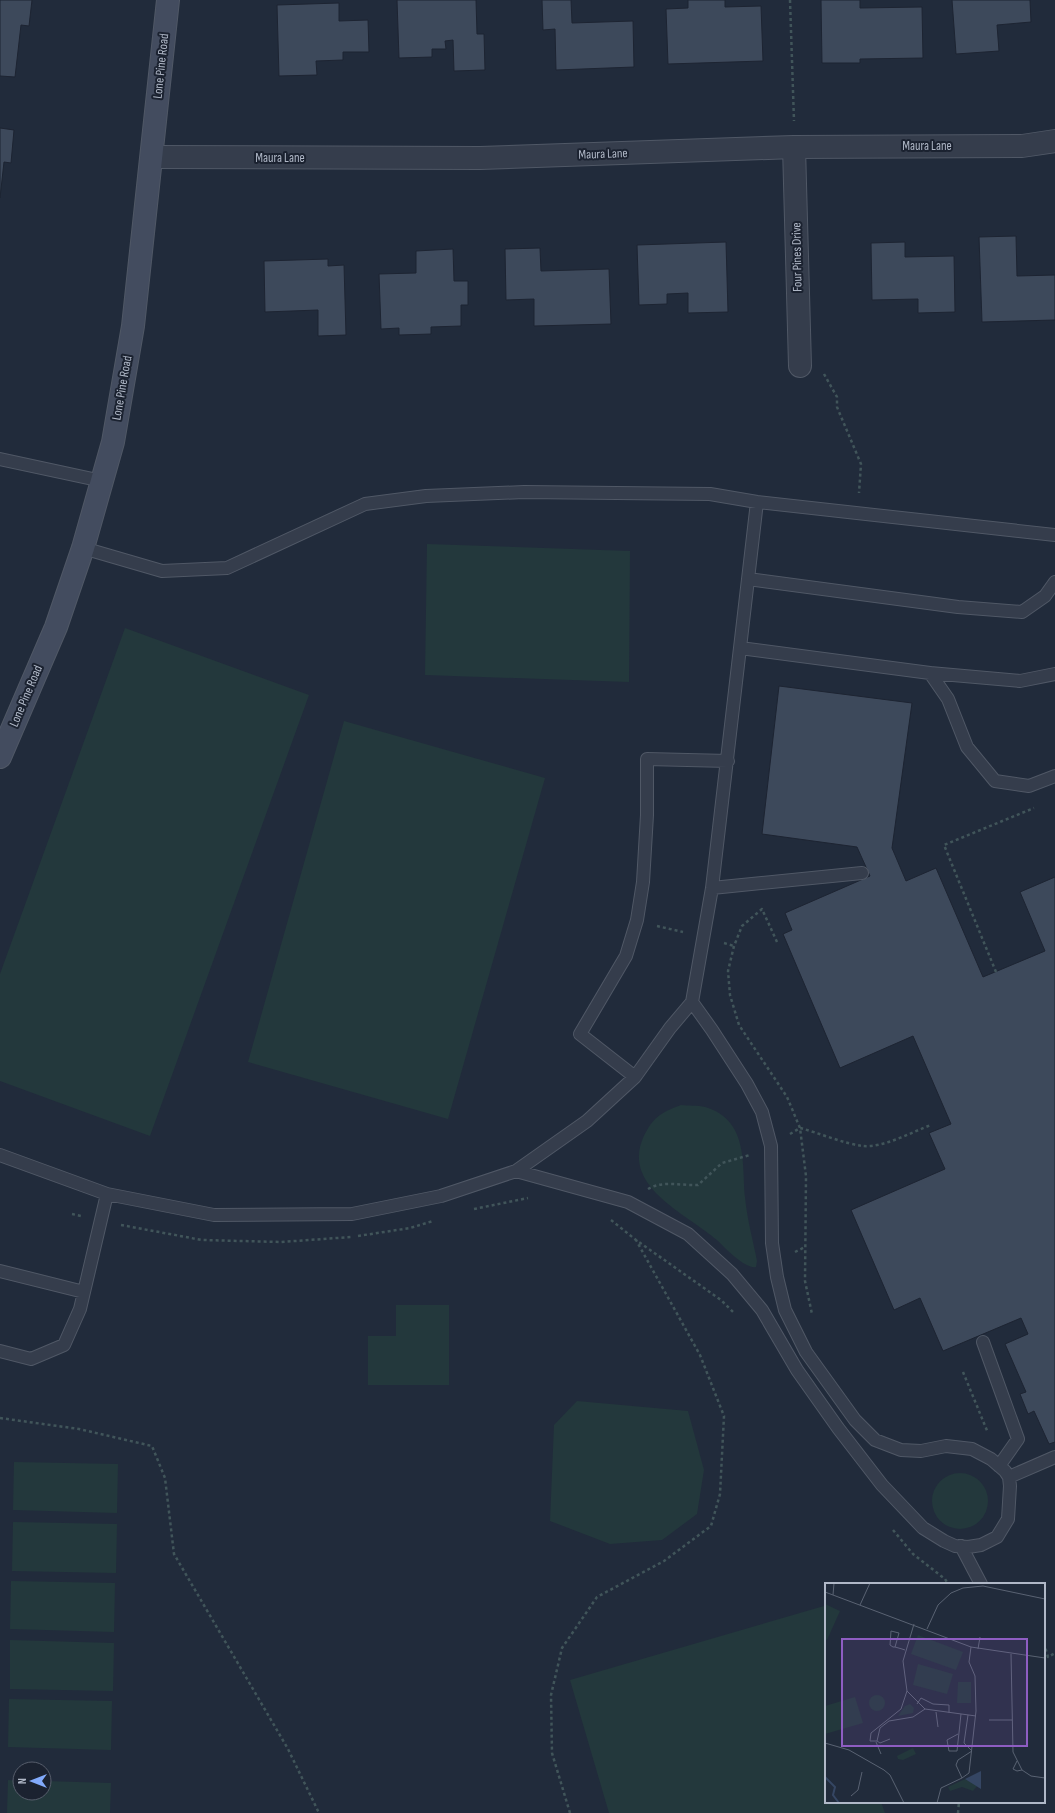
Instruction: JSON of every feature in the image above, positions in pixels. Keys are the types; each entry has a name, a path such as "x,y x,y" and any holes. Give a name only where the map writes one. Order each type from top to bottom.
{"street":[{"name":"Lone Pine Road","path":"0,757 56,627 83,548 113,442 133,326 168,0"},
{"name":"Maura Lane","path":"152,157 480,158 794,147 1022,146 1055,141"},
{"name":"Four Pines Drive","path":"794,147 799,364"}],"lane":[{"path":"0,459 102,481"},
{"path":"83,548 162,571 227,568 365,504 426,496 524,492 710,494 757,502 1055,535"},
{"path":"0,1156 107,1194 214,1215 352,1214 441,1196 516,1171 587,1121 635,1077 670,1028 692,1002 712,888 757,502"},
{"path":"748,579 958,607 1022,612 1045,596 1055,582"},
{"path":"740,648 930,673 1020,681 1055,674"},
{"path":"930,673 948,699 966,747 995,781 1029,786 1055,776"},
{"path":"635,1077 580,1034 626,956 637,920 643,882 647,815 647,759 728,761"},
{"path":"712,888 862,874"},
{"path":"516,1171 628,1202 688,1234 732,1274 762,1310 797,1370 882,1485 923,1528 944,1542 968,1547 981,1545 997,1536 1008,1519 1010,1497 1009,1477 999,1466 991,1459 972,1449 946,1446 921,1451 901,1450 875,1440 855,1420 806,1352 785,1310 777,1277 772,1243 771,1146 762,1112 747,1084 692,1002"},
{"path":"0,1351 31,1358 64,1345 80,1309 107,1194"},
{"path":"0,1271 84,1292"},
{"path":"983,1342 1018,1439 999,1466"},
{"path":"1009,1477 1055,1458"},
{"path":"961,1546 980,1583"}],"path":[{"path":"790,0 794,147"},
{"path":"799,364 820,366 836,397 837,407 862,464 858,512"},
{"path":"996,972 944,846 1040,806"},
{"path":"777,942 762,909 742,926 734,946 728,971 730,995 739,1025 787,1097 800,1128 806,1176 805,1280 814,1321"},
{"path":"800,1128 848,1144 864,1146 880,1144 931,1125"},
{"path":"628,1202 655,1186 698,1185 722,1163 741,1159 771,1146 800,1128"},
{"path":"472,1210 524,1198 532,1198"},
{"path":"72,1214 202,1240 281,1242 336,1239 375,1234 410,1228 437,1220"},
{"path":"570,1813 552,1753 551,1695 562,1648 597,1598 664,1561 711,1526 720,1494 724,1416 700,1355 636,1240"},
{"path":"963,1372 989,1437 983,1435"},
{"path":"0,1418 79,1429 152,1446 165,1478 174,1554 288,1749 319,1813"},
{"path":"1045,1646 1048,1657 1055,1653"},
{"path":"958,1813 959,1803"}],"green space":[{"path":"427,544 630,551 629,682 425,675"},
{"path":"125,628 309,695 150,1136 0,1081 0,974"},
{"path":"344,721 545,778 448,1119 248,1062"},
{"path":"681,1105 702,1106 719,1113 729,1121 736,1132 740,1143 742,1156 746,1205 757,1261 756,1267 746,1265 730,1253 717,1240 661,1198 649,1185 641,1171 639,1155 643,1138 650,1125 662,1113"},
{"path":"396,1305 449,1305 449,1385 368,1385 368,1336 396,1336"},
{"path":"577,1401 688,1411 704,1470 697,1514 662,1540 610,1544 550,1521 554,1425"},
{"path":"14,1462 118,1464 117,1513 13,1510"},
{"path":"960,1473 971,1475 980,1481 986,1490 988,1501 986,1512 980,1521 971,1527 960,1529 949,1527 940,1521 934,1512 932,1501 934,1490 940,1481 949,1475"},
{"path":"13,1522 117,1524 116,1573 12,1571"},
{"path":"11,1581 115,1583 114,1632 10,1629"},
{"path":"824,1606 825,1803 881,1803 885,1813 609,1813 570,1680"},
{"path":"10,1640 114,1643 113,1691 10,1689"},
{"path":"9,1699 112,1701 111,1750 8,1747"},
{"path":"8,1780 12,1780 12,1801 52,1801 52,1781 111,1783 110,1813 7,1813"}],"building":[{"path":"0,0 32,0 29,26 21,25 15,77 0,76"},
{"path":"397,0 476,0 477,34 484,34 485,70 454,71 453,40 445,41 446,49 432,49 432,57 399,58"},
{"path":"542,0 571,0 572,23 633,21 634,67 556,70 555,29 543,30"},
{"path":"688,0 725,0 725,7 761,6 763,61 668,64 666,9 688,8"},
{"path":"821,0 860,0 860,8 922,7 923,58 860,59 860,63 822,63"},
{"path":"952,0 1030,0 1031,22 997,25 999,51 956,54"},
{"path":"339,3 339,21 368,20 369,52 343,52 343,60 316,61 317,75 279,76 277,5"},
{"path":"0,128 14,130 11,163 4,162 0,198"},
{"path":"1016,236 1017,276 1055,275 1055,320 982,322 979,237"},
{"path":"726,242 728,312 688,313 688,293 667,294 667,304 639,305 637,245"},
{"path":"905,242 905,257 954,256 955,312 918,313 918,299 872,300 871,243"},
{"path":"540,248 541,271 609,269 611,324 534,326 534,299 506,300 505,249"},
{"path":"453,249 454,281 468,281 468,305 461,305 461,326 431,327 431,334 399,335 399,328 381,329 379,274 416,273 416,251"},
{"path":"328,259 328,266 344,265 346,335 318,336 318,310 265,312 264,261"},
{"path":"779,686 912,703 892,848 906,881 936,868 983,977 1045,951 1020,892 1055,877 1055,1442 1049,1444 1034,1411 1028,1414 1020,1394 1026,1392 1005,1344 1028,1334 1021,1318 943,1351 920,1298 894,1310 851,1210 945,1169 929,1133 951,1124 913,1036 840,1068 783,934 792,930 785,913 870,876 857,847 762,834"}]}
